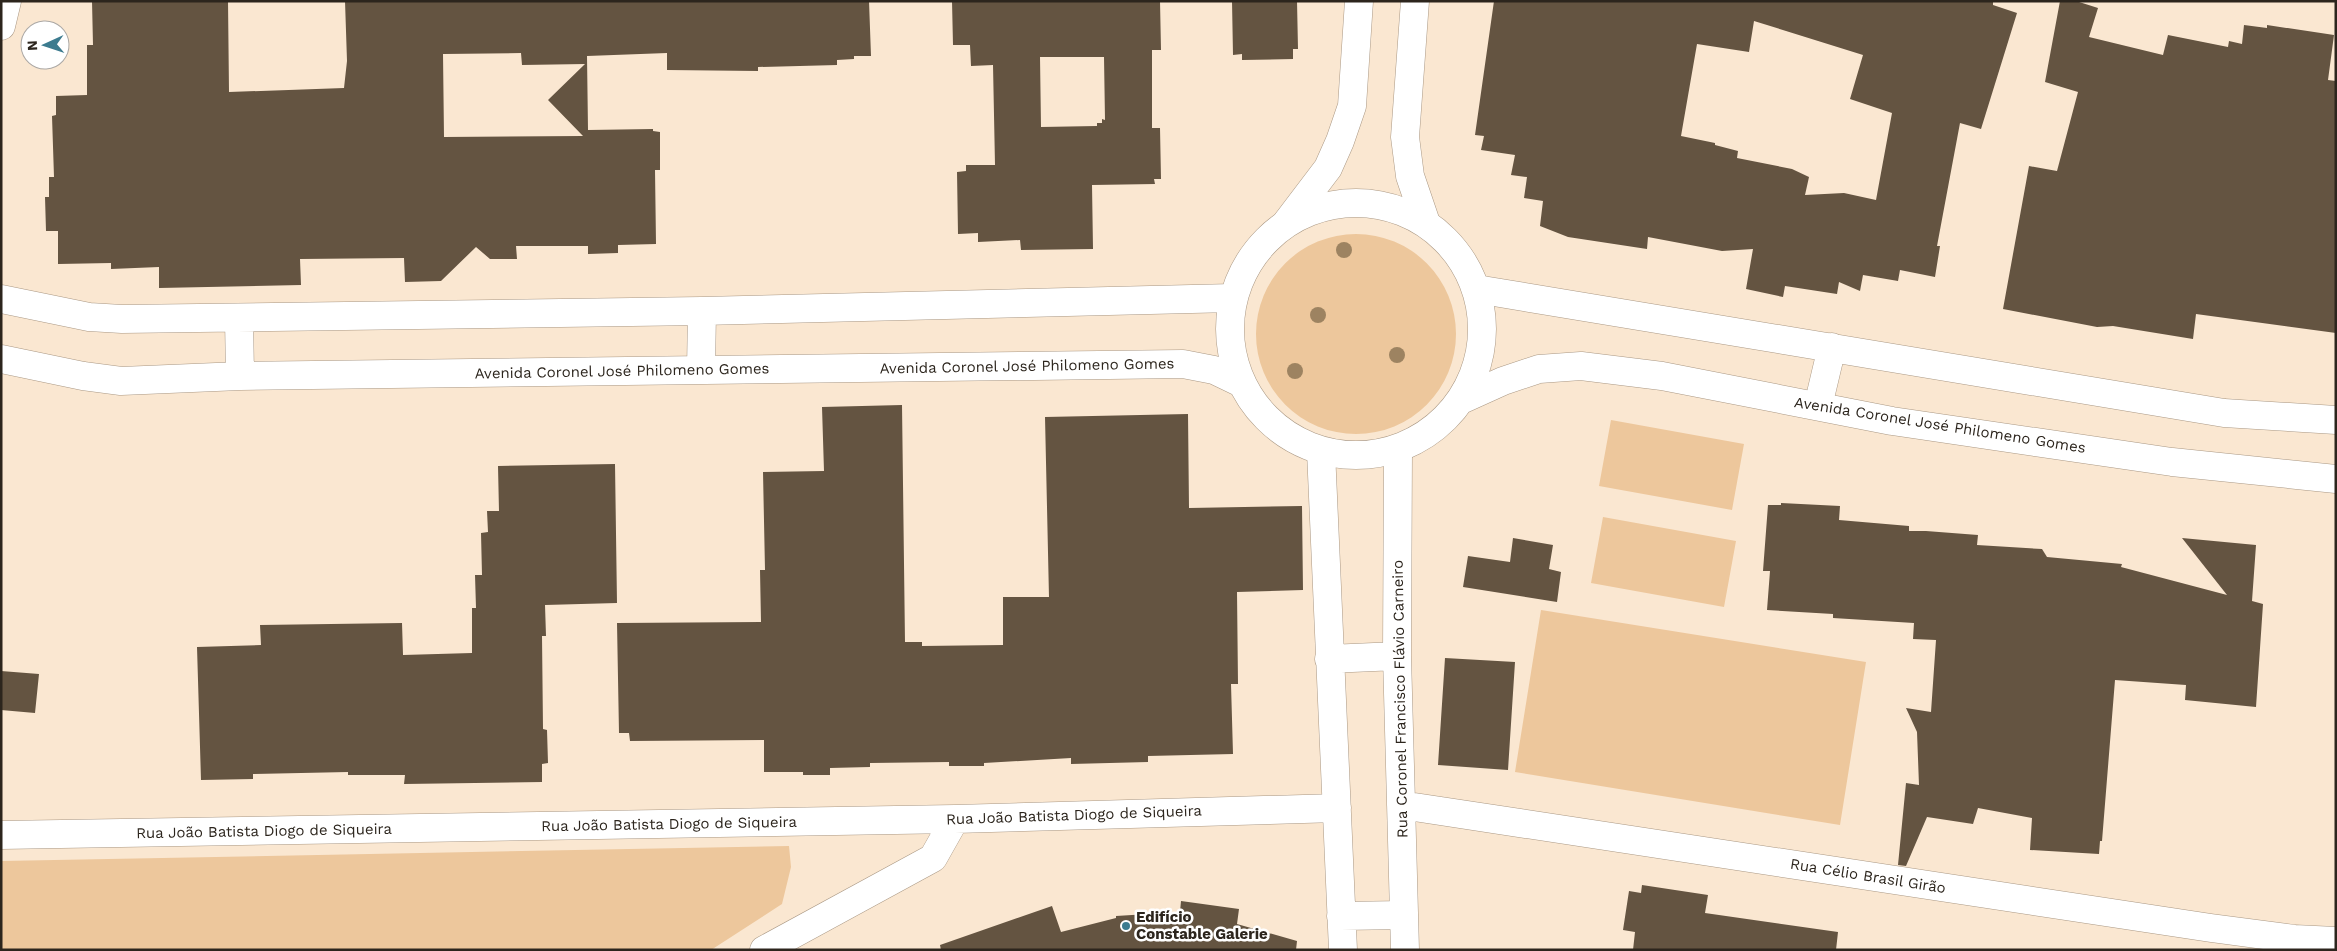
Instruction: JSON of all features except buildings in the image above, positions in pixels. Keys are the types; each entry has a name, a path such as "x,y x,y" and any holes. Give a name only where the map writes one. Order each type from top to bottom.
{"main road":[{"path":"1,26 7,1"},
{"path":"1287,222 1321,207 1357,202 1393,207 1426,223 1457,252 1476,289 1481,347 1461,400 1433,430 1398,449 1360,456 1321,451 1274,426 1242,382 1230,341 1233,298 1253,255 1287,222 1328,168 1340,141 1352,106 1360,1"},
{"path":"1415,1 1405,137 1410,176 1426,223"},
{"path":"1476,289 2224,413 2336,420"},
{"path":"1,299 89,317 122,319 702,311 1233,298"},
{"path":"701,370 702,311"},
{"path":"239,318 240,376"},
{"path":"1818,406 1832,347"},
{"name":"Avenida Coronel José Philomeno Gomes","path":"1,359 83,376 121,380 240,376 1183,364 1214,370 1242,382"},
{"name":"Avenida Coronel José Philomeno Gomes","path":"1461,400 1503,381 1539,369 1580,366 1662,376 1892,421 2172,462 2336,479"},
{"name":"Rua Coronel Francisco Flávio Carneiro","path":"1398,449 1397,656 1406,950"},
{"path":"1321,451 1328,659 1343,950"},
{"path":"1328,659 1397,656"},
{"name":"Rua Célio Brasil Girão","path":"1401,805 2211,928 2294,939 2336,941"},
{"name":"Rua João Batista Diogo de Siqueira","path":"1,835 955,819 1337,808"},
{"path":"764,950 933,858 955,819"},
{"path":"1341,916 1404,915"}],"shaded area":[{"path":"1356,234 1375,236 1394,242 1411,251 1427,263 1439,279 1448,296 1454,315 1456,334 1454,353 1448,372 1439,389 1427,405 1411,417 1394,426 1375,432 1356,434 1337,432 1318,426 1301,417 1285,405 1273,389 1264,372 1258,353 1256,334 1258,315 1264,296 1273,279 1285,263 1301,251 1318,242 1337,236"},
{"path":"1611,420 1744,444 1732,510 1599,486"},
{"path":"1603,517 1736,541 1724,607 1591,583"},
{"path":"1541,610 1866,662 1840,825 1515,772"},
{"path":"789,846 791,867 782,904 711,950 1,950 1,861"}],"place":[{"name":"Edifício Constable Galerie","path":"1126,926"}]}
